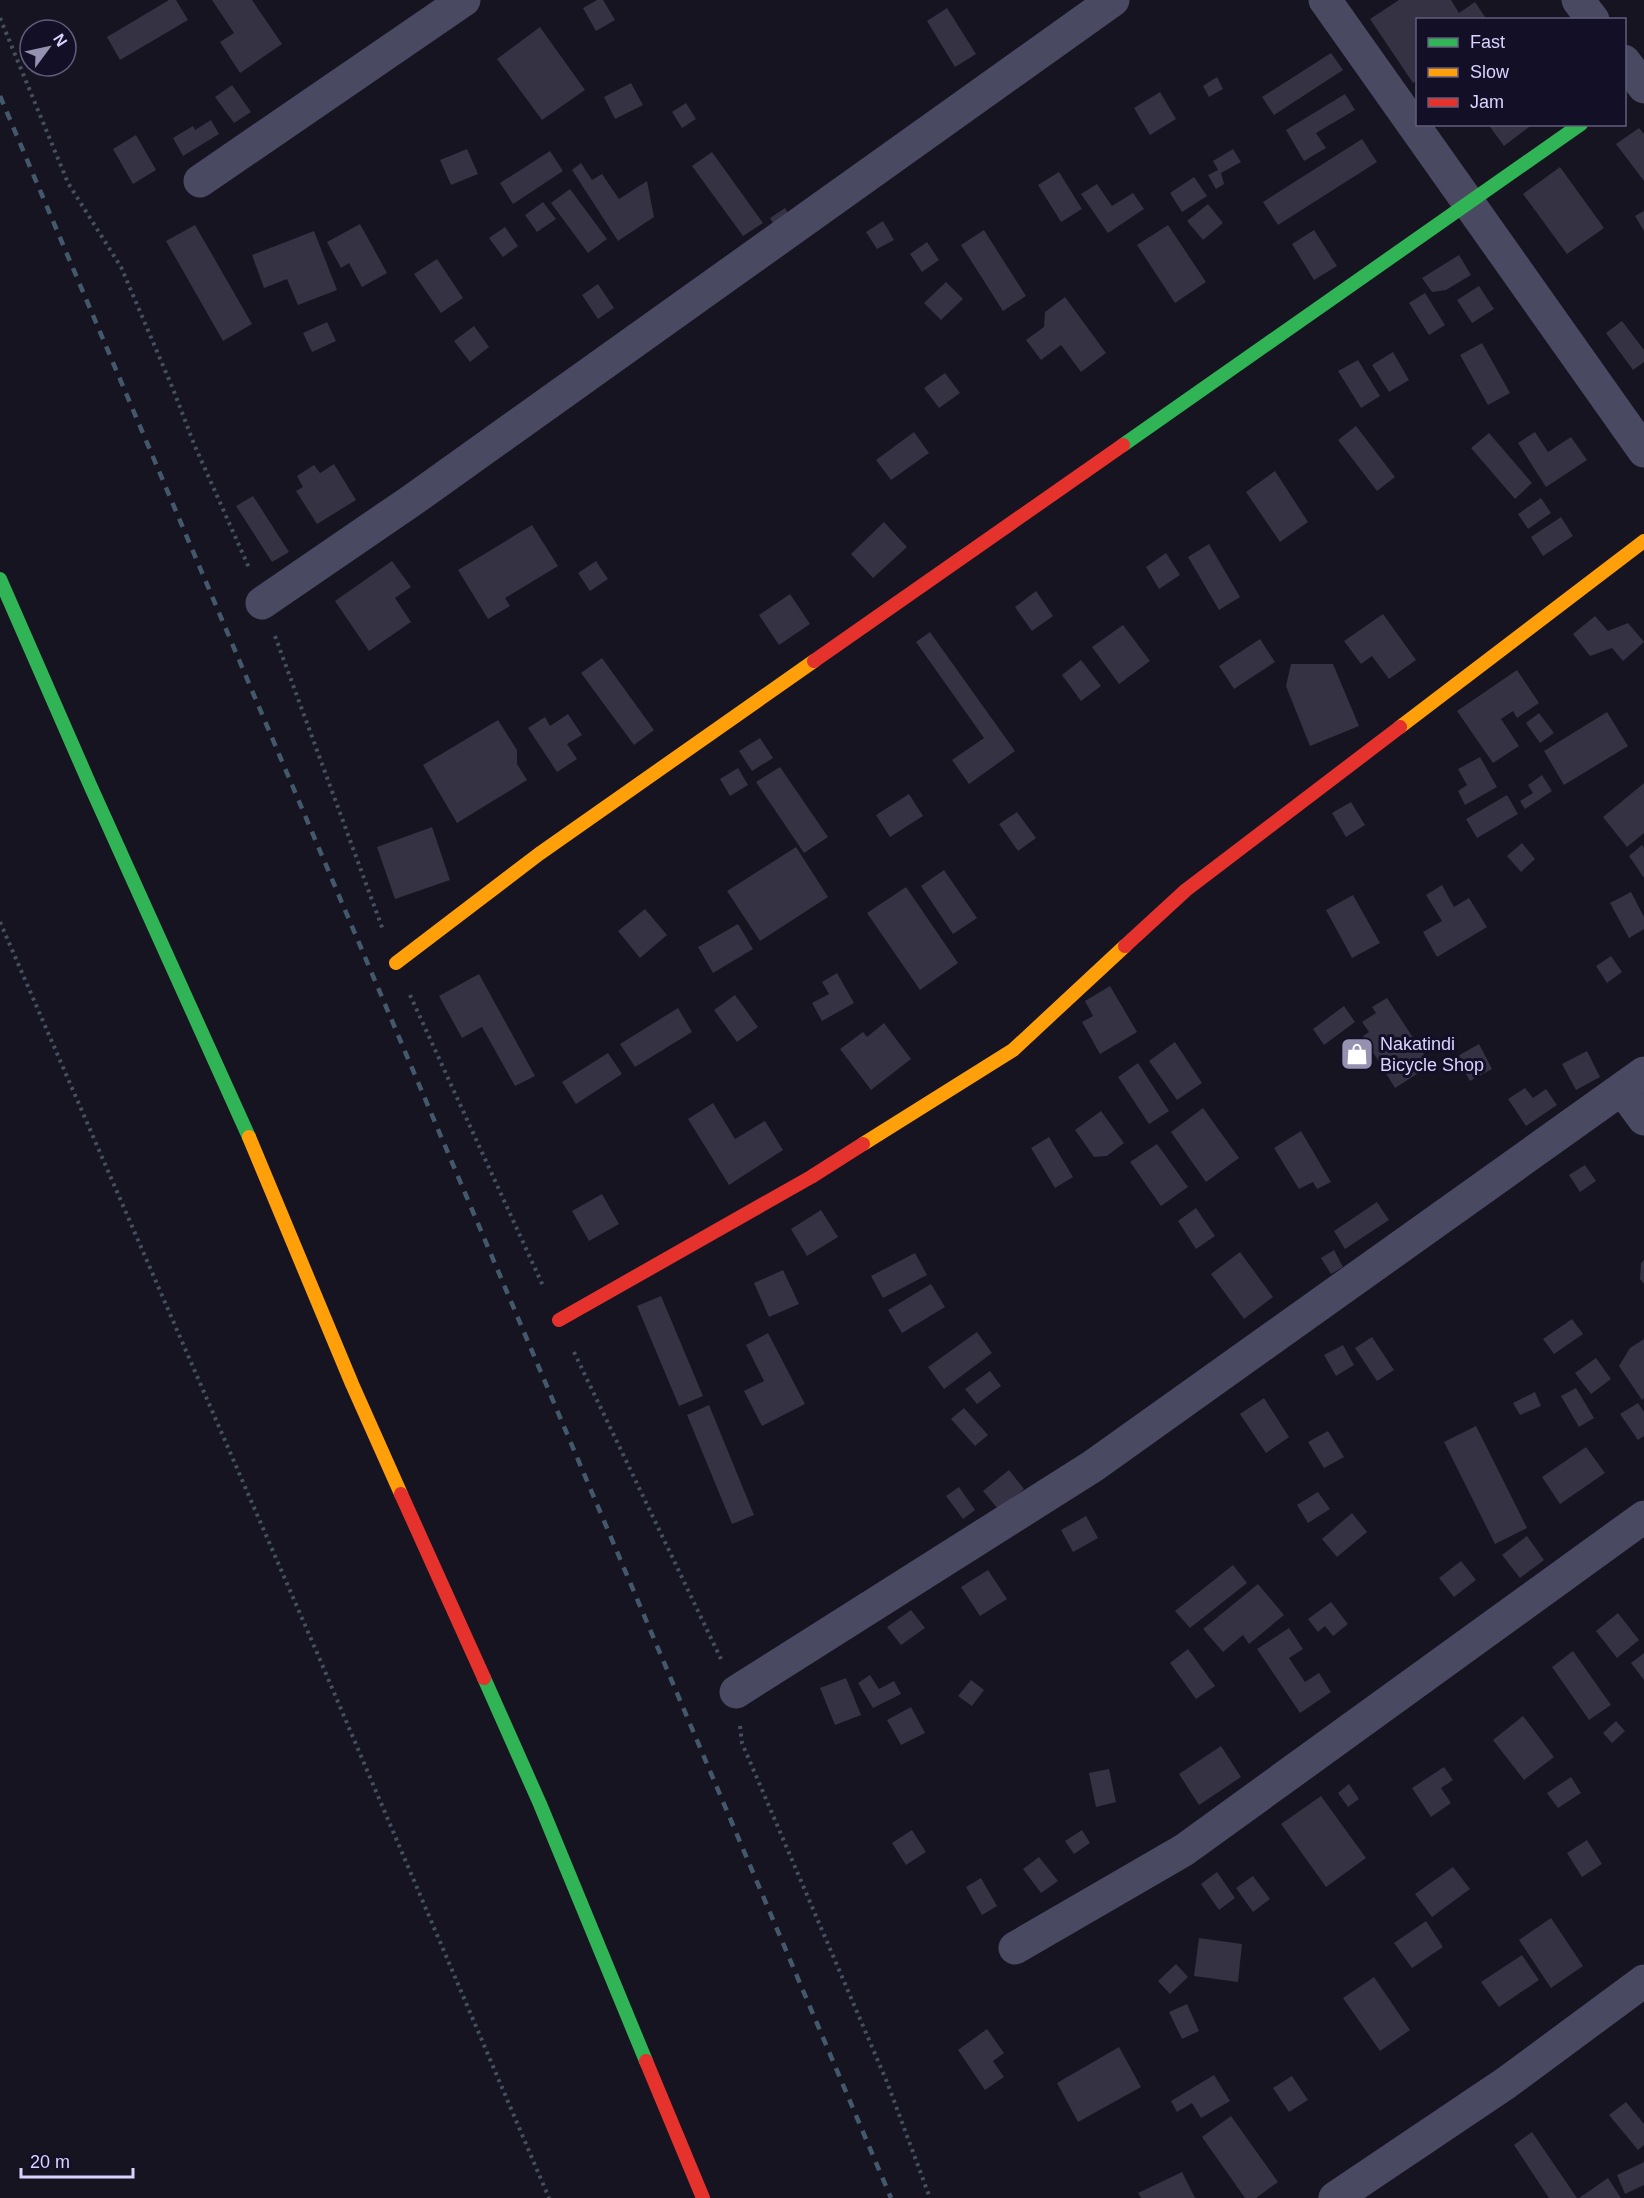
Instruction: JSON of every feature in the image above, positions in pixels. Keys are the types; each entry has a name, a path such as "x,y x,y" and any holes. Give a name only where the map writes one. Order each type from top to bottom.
{"street":[{"path":"200,181 465,0"},
{"path":"262,603 431,487 1113,0"},
{"path":"1325,0 1644,451"},
{"path":"1578,0 1592,18"},
{"path":"396,963 539,854 1578,126"},
{"path":"559,1320 811,1177 1013,1050 1186,890 1644,541"},
{"path":"0,579 90,785 257,1154 352,1384 540,1804 703,2198"},
{"path":"736,1692 1094,1467 1633,1081 1644,1119"},
{"path":"1015,1948 1184,1850 1644,1517"},
{"path":"1335,2198 1506,2083 1644,1981"}],"path":[{"path":"0,18 68,183 121,267 262,603 396,963 559,1320 736,1692 742,1743 887,2082 930,2198"},
{"path":"0,922 314,1644 549,2198"}],"building":[{"path":"169,0 176,0 188,20 120,60 107,37"},
{"path":"212,0 252,0 282,44 240,73 220,42 234,33"},
{"path":"597,0 603,0 615,20 596,31 583,8"},
{"path":"1399,0 1451,0 1459,13 1475,2 1486,18 1416,18 1416,81 1413,83 1370,19"},
{"path":"947,8 976,54 955,67 927,21"},
{"path":"540,27 585,90 542,120 497,59"},
{"path":"1331,53 1343,70 1274,115 1262,97"},
{"path":"1217,77 1223,89 1209,97 1203,86"},
{"path":"631,83 643,105 615,119 604,97"},
{"path":"232,85 251,112 234,123 215,97"},
{"path":"1160,92 1176,119 1150,135 1134,108"},
{"path":"1345,94 1355,110 1316,133 1326,148 1304,161 1286,130"},
{"path":"686,103 696,119 682,128 672,112"},
{"path":"211,120 219,134 183,156 173,138 193,126 195,130"},
{"path":"1489,126 1530,126 1504,146"},
{"path":"1639,128 1644,134 1644,181 1616,144"},
{"path":"136,135 156,170 133,184 113,149"},
{"path":"1362,139 1377,162 1278,225 1263,202"},
{"path":"467,149 478,174 451,185 440,160"},
{"path":"1233,149 1241,162 1221,173 1224,184 1216,189 1208,175 1218,170 1213,161"},
{"path":"550,151 563,171 513,204 500,183"},
{"path":"712,152 763,223 743,236 692,166"},
{"path":"581,163 592,180 602,174 619,199 647,181 654,217 618,241 572,170"},
{"path":"1560,167 1604,228 1567,254 1523,194"},
{"path":"1059,172 1082,209 1061,222 1038,185"},
{"path":"1194,177 1207,196 1182,212 1170,193"},
{"path":"1097,184 1112,206 1133,193 1144,209 1108,233 1081,194"},
{"path":"570,189 607,239 588,253 551,203"},
{"path":"543,202 556,219 537,232 525,215"},
{"path":"1208,204 1223,223 1203,240 1187,221"},
{"path":"785,208 795,224 779,234 770,218"},
{"path":"1644,211 1644,231 1635,216"},
{"path":"883,221 894,240 877,249 866,232"},
{"path":"360,224 387,273 362,287 349,263 341,268 327,242"},
{"path":"195,225 252,324 223,341 166,241"},
{"path":"1168,225 1206,282 1175,303 1137,245"},
{"path":"505,227 518,246 503,257 489,238"},
{"path":"984,230 1026,296 1003,311 961,245"},
{"path":"1314,230 1337,266 1314,280 1292,244"},
{"path":"314,231 337,290 298,305 287,279 264,288 252,255"},
{"path":"927,242 939,260 922,272 910,254"},
{"path":"1459,255 1471,275 1446,290 1432,292 1422,278"},
{"path":"437,259 463,298 441,313 414,274"},
{"path":"946,282 963,299 941,320 924,303"},
{"path":"598,284 614,308 598,319 582,295"},
{"path":"1479,286 1494,309 1472,323 1457,300"},
{"path":"1425,293 1445,325 1429,335 1409,303"},
{"path":"1065,297 1106,353 1081,372 1061,345 1041,360 1026,340 1044,327 1045,312"},
{"path":"1622,321 1644,350 1644,362 1633,370 1606,333"},
{"path":"327,322 336,341 312,352 303,333"},
{"path":"474,326 489,347 470,362 454,341"},
{"path":"1482,343 1510,393 1488,405 1460,355"},
{"path":"1393,352 1409,380 1389,392 1372,365"},
{"path":"1358,360 1380,396 1361,408 1338,371"},
{"path":"945,373 960,393 939,408 924,388"},
{"path":"1356,426 1395,477 1377,491 1338,440"},
{"path":"914,432 929,453 891,480 876,460"},
{"path":"1535,432 1548,452 1571,437 1587,460 1546,487 1518,443"},
{"path":"1489,433 1532,483 1515,499 1471,448"},
{"path":"334,464 356,500 317,524 296,491 303,487 297,476 314,465 320,473"},
{"path":"1275,471 1308,522 1280,542 1246,492"},
{"path":"253,496 289,552 272,562 236,506"},
{"path":"1541,498 1551,513 1528,529 1518,514"},
{"path":"1561,517 1573,536 1543,556 1531,537"},
{"path":"884,522 907,547 873,578 851,554"},
{"path":"532,525 558,566 505,598 510,606 488,619 458,570"},
{"path":"1209,544 1240,597 1219,610 1188,557"},
{"path":"1166,553 1180,575 1159,589 1146,567"},
{"path":"392,561 411,587 395,598 411,622 369,651 335,601"},
{"path":"596,561 608,579 590,591 578,573"},
{"path":"1036,591 1053,616 1032,631 1015,607"},
{"path":"790,594 810,624 779,645 759,615"},
{"path":"1383,614 1416,660 1389,679 1372,656 1361,664 1344,641"},
{"path":"1595,616 1608,631 1628,623 1644,642 1623,661 1612,648 1590,656 1573,634"},
{"path":"1123,625 1150,661 1119,684 1092,647"},
{"path":"930,632 1015,751 969,784 952,760 984,738 916,642"},
{"path":"1260,639 1275,662 1234,689 1219,666"},
{"path":"602,658 654,730 634,745 581,673"},
{"path":"1081,660 1101,686 1081,701 1062,675"},
{"path":"1291,664 1333,664 1359,726 1310,746 1286,686"},
{"path":"1517,670 1539,703 1517,718 1513,711 1501,719 1519,746 1493,763 1457,711"},
{"path":"1607,712 1628,746 1564,785 1544,751"},
{"path":"1539,713 1554,733 1540,743 1526,723"},
{"path":"568,714 582,735 567,744 577,759 557,772 528,728 545,717 550,726"},
{"path":"498,720 517,750 517,764 527,780 457,823 423,765"},
{"path":"760,738 773,758 752,771 739,751"},
{"path":"1480,757 1497,787 1465,805 1458,791 1467,785 1458,769"},
{"path":"780,767 828,837 804,853 756,782"},
{"path":"738,768 748,785 730,796 720,779"},
{"path":"1542,775 1552,791 1525,809 1520,801 1533,793 1528,785"},
{"path":"1644,783 1644,833 1627,847 1603,817"},
{"path":"909,794 923,816 890,837 876,815"},
{"path":"1507,795 1518,814 1477,838 1466,819"},
{"path":"1351,802 1365,825 1346,837 1332,813"},
{"path":"1017,812 1036,838 1018,851 999,824"},
{"path":"432,827 450,880 395,899 377,847"},
{"path":"1522,843 1535,859 1521,872 1507,856"},
{"path":"1642,845 1644,848 1644,878 1629,856"},
{"path":"796,847 828,897 760,941 727,891"},
{"path":"944,870 977,918 953,934 921,886"},
{"path":"1442,885 1454,907 1469,898 1487,927 1437,957 1423,932 1442,921 1426,895"},
{"path":"906,887 958,963 920,990 867,913"},
{"path":"1631,892 1644,917 1644,929 1629,938 1610,903"},
{"path":"1353,895 1380,943 1352,958 1326,910"},
{"path":"645,909 667,935 640,958 618,931"},
{"path":"738,924 753,949 713,973 698,947"},
{"path":"1611,956 1622,972 1607,983 1596,966"},
{"path":"837,973 854,1003 822,1021 812,1003 829,994 822,982"},
{"path":"479,974 535,1076 515,1086 482,1027 462,1038 439,996"},
{"path":"1110,986 1137,1032 1100,1054 1082,1022 1093,1016 1085,1001"},
{"path":"735,995 758,1027 737,1042 714,1010"},
{"path":"1387,998 1431,1065 1395,1088 1363,1036 1369,1032 1362,1022 1376,1013 1372,1007"},
{"path":"1344,1006 1355,1022 1324,1045 1313,1029"},
{"path":"678,1008 692,1032 635,1067 620,1044"},
{"path":"884,1023 911,1059 871,1090 840,1049 863,1032 867,1037"},
{"path":"1175,1042 1202,1083 1177,1100 1149,1061"},
{"path":"1479,1044 1492,1069 1470,1081 1456,1057"},
{"path":"1587,1051 1600,1077 1576,1090 1562,1064"},
{"path":"608,1053 622,1074 576,1104 562,1082"},
{"path":"1138,1063 1169,1111 1149,1124 1118,1077"},
{"path":"1525,1088 1533,1098 1546,1089 1557,1105 1526,1126 1508,1099"},
{"path":"713,1103 735,1139 765,1121 783,1150 729,1185 688,1119"},
{"path":"1203,1108 1239,1158 1206,1182 1171,1132"},
{"path":"1101,1111 1124,1143 1107,1156 1094,1157 1075,1130"},
{"path":"1301,1131 1331,1182 1317,1189 1313,1182 1299,1189 1274,1148"},
{"path":"1049,1137 1073,1177 1055,1188 1031,1148"},
{"path":"1157,1144 1188,1187 1161,1206 1130,1162"},
{"path":"1585,1165 1596,1181 1580,1192 1569,1175"},
{"path":"602,1194 619,1224 589,1241 572,1211"},
{"path":"1377,1202 1389,1220 1345,1249 1334,1231"},
{"path":"1196,1208 1215,1236 1196,1249 1178,1221"},
{"path":"821,1210 838,1237 807,1256 791,1229"},
{"path":"1334,1250 1343,1267 1331,1274 1321,1258"},
{"path":"1240,1252 1273,1297 1244,1319 1211,1274"},
{"path":"915,1253 927,1275 883,1298 871,1276"},
{"path":"1644,1260 1644,1284 1640,1279 1641,1263"},
{"path":"783,1270 799,1304 769,1317 754,1283"},
{"path":"931,1284 945,1307 902,1333 888,1310"},
{"path":"661,1296 703,1396 679,1406 637,1306"},
{"path":"1572,1319 1583,1334 1554,1354 1543,1339"},
{"path":"977,1332 992,1353 944,1389 928,1367"},
{"path":"768,1333 805,1404 762,1426 744,1391 764,1381 746,1345"},
{"path":"1372,1337 1394,1370 1377,1381 1355,1348"},
{"path":"1644,1339 1644,1398 1642,1400 1619,1366 1630,1348"},
{"path":"1343,1345 1354,1365 1336,1376 1324,1355"},
{"path":"1596,1358 1611,1379 1591,1394 1575,1373"},
{"path":"990,1371 1001,1386 977,1404 965,1389"},
{"path":"1576,1388 1594,1418 1579,1427 1561,1396"},
{"path":"1535,1392 1541,1406 1520,1415 1513,1403"},
{"path":"1264,1398 1289,1437 1266,1453 1240,1414"},
{"path":"1638,1403 1644,1412 1644,1436 1638,1440 1620,1414"},
{"path":"709,1405 754,1515 732,1524 687,1415"},
{"path":"964,1408 988,1435 975,1446 951,1419"},
{"path":"1476,1426 1527,1528 1495,1544 1444,1442"},
{"path":"1328,1431 1344,1457 1324,1468 1308,1442"},
{"path":"1586,1447 1605,1473 1560,1504 1542,1477"},
{"path":"1009,1470 1024,1489 998,1509 983,1491"},
{"path":"959,1487 975,1510 963,1519 946,1496"},
{"path":"1318,1492 1330,1509 1308,1523 1297,1505"},
{"path":"1352,1513 1367,1532 1337,1557 1322,1539"},
{"path":"1086,1516 1098,1538 1073,1552 1061,1530"},
{"path":"1527,1536 1544,1560 1520,1578 1502,1555"},
{"path":"1461,1561 1476,1580 1454,1597 1439,1578"},
{"path":"1233,1565 1247,1583 1190,1628 1175,1611"},
{"path":"988,1570 1007,1599 980,1616 961,1587"},
{"path":"1258,1584 1284,1615 1249,1644 1243,1635 1223,1652 1203,1629"},
{"path":"1331,1602 1348,1624 1333,1636 1325,1626 1318,1632 1308,1619"},
{"path":"911,1610 925,1628 901,1645 887,1627"},
{"path":"1618,1613 1639,1640 1617,1658 1596,1631"},
{"path":"1289,1628 1303,1649 1289,1658 1305,1682 1319,1673 1331,1692 1300,1713 1257,1649"},
{"path":"1188,1649 1215,1686 1196,1699 1170,1663"},
{"path":"1573,1651 1611,1705 1589,1720 1552,1667"},
{"path":"1644,1653 1644,1680 1631,1663"},
{"path":"870,1675 879,1689 894,1681 901,1694 873,1708 858,1683"},
{"path":"846,1678 861,1715 835,1725 820,1688"},
{"path":"971,1680 984,1690 972,1706 958,1696"},
{"path":"911,1707 925,1733 901,1745 887,1720"},
{"path":"1523,1716 1554,1757 1524,1780 1493,1740"},
{"path":"1616,1721 1625,1731 1612,1743 1603,1733"},
{"path":"1221,1746 1241,1777 1199,1805 1179,1774"},
{"path":"1444,1767 1453,1780 1441,1788 1451,1803 1431,1817 1412,1788"},
{"path":"1109,1769 1116,1802 1096,1807 1089,1773"},
{"path":"1571,1777 1581,1793 1558,1808 1547,1793"},
{"path":"1349,1784 1359,1799 1348,1807 1338,1793"},
{"path":"1321,1796 1366,1858 1326,1887 1281,1824"},
{"path":"912,1830 926,1852 906,1865 892,1843"},
{"path":"1082,1830 1090,1843 1074,1854 1065,1841"},
{"path":"1587,1840 1602,1864 1582,1877 1567,1853"},
{"path":"1039,1857 1058,1881 1041,1893 1023,1869"},
{"path":"1453,1867 1470,1889 1432,1917 1415,1894"},
{"path":"1217,1872 1235,1898 1219,1910 1201,1884"},
{"path":"1253,1876 1270,1899 1253,1912 1236,1888"},
{"path":"981,1878 997,1906 982,1915 966,1887"},
{"path":"1551,1918 1583,1966 1551,1988 1519,1940"},
{"path":"1426,1921 1443,1947 1412,1968 1394,1943"},
{"path":"1199,1938 1242,1944 1238,1982 1194,1976"},
{"path":"1522,1955 1539,1980 1499,2007 1481,1982"},
{"path":"1176,1964 1188,1977 1170,1994 1158,1981"},
{"path":"1374,1977 1410,2030 1380,2051 1343,1998"},
{"path":"1187,2004 1199,2031 1182,2039 1169,2012"},
{"path":"987,2029 1004,2053 993,2061 1004,2077 985,2090 958,2050"},
{"path":"1119,2047 1141,2087 1078,2122 1057,2083"},
{"path":"1214,2075 1230,2101 1201,2118 1192,2103 1177,2112 1171,2101"},
{"path":"1292,2076 1308,2100 1289,2112 1273,2088"},
{"path":"1626,2102 1644,2124 1644,2145 1638,2150 1609,2115"},
{"path":"1231,2116 1278,2182 1256,2198 1245,2198 1202,2137"},
{"path":"1532,2132 1577,2198 1549,2198 1514,2145"},
{"path":"1644,2162 1644,2185 1625,2194 1617,2175"},
{"path":"1182,2172 1195,2198 1141,2198 1138,2193"},
{"path":"1608,2178 1621,2198 1579,2198"}],"railway":[{"path":"0,96 891,2198"}],"traffic: fast":[{"path":"1123,445 1578,126"},
{"path":"0,579 249,1137"},
{"path":"484,1678 540,1804 646,2061"}],"traffic: slow":[{"path":"1400,727 1644,541"},
{"path":"396,963 539,854 814,661"},
{"path":"863,1144 1013,1050 1125,946"},
{"path":"249,1137 352,1384 401,1494"}],"traffic: jam":[{"path":"814,661 1123,445"},
{"path":"1125,946 1186,890 1400,727"},
{"path":"559,1320 811,1177 863,1144"},
{"path":"401,1494 484,1678"},
{"path":"646,2061 703,2198"}],"place":[{"name":"Nakatindi Bicycle Shop","path":"1357,1054"}]}
